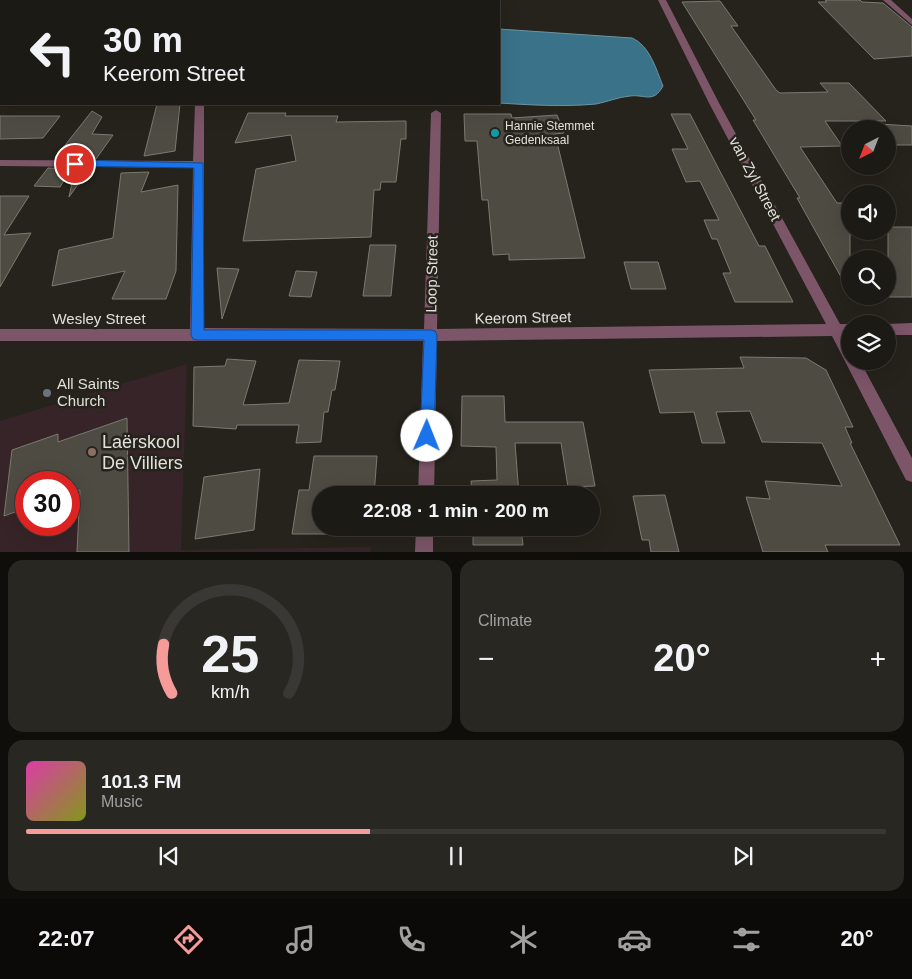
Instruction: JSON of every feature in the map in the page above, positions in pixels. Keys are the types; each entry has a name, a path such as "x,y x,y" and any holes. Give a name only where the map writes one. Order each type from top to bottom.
{"street":[{"name":"van Zyl Street","path":"662,0 714,103 841,340"},
{"path":"887,0 912,23"},
{"path":"197,335 199,105"},
{"name":"Loop Street","path":"426,486 436,113"},
{"path":"0,163 199,165"},
{"path":"896,329 912,329"},
{"name":"Keerom Street","path":"197,335 431,335 841,330"},
{"name":"Wesley Street","path":"0,335 197,335"},
{"path":"857,370 912,474"},
{"path":"424,552 425,536"}],"shaded area":[{"name":"Laërskool De Villiers","path":"187,364 181,550 371,547 370,552 0,552 0,421"}],"water":[{"path":"500,29 632,38 648,52 663,86 652,97 626,97 584,105 500,103"}],"building":[{"path":"825,0 860,0 862,2 883,3 912,27 912,56 874,59 818,2 827,2"},
{"path":"720,1 738,26 731,26 780,93 828,92 820,83 849,83 885,120 825,121 841,146 800,147 837,203 841,203 841,240 850,240 850,250 841,250 841,277 797,198 800,198 753,120 756,120 682,2"},
{"path":"157,105 180,105 175,151 144,156"},
{"path":"92,111 102,117 92,134 113,135 96,159 55,158"},
{"path":"248,113 286,113 285,116 338,116 336,122 406,121 406,139 401,139 396,182 381,182 380,190 374,190 371,237 243,241 256,169 296,161 291,135 235,143"},
{"path":"464,114 511,114 512,118 557,115 564,133 555,134 585,258 509,260 509,254 493,255 488,200 482,200 477,141 465,141"},
{"path":"671,114 690,114 759,246 765,246 793,302 735,302 723,273 731,273 717,239 712,239 704,220 719,220 700,181 686,182 672,149 688,149"},
{"path":"0,116 60,116 43,138 0,139"},
{"path":"896,125 912,126 912,145 896,145"},
{"path":"48,168 71,169 60,187 34,186"},
{"path":"75,169 89,169 69,197"},
{"path":"149,172 141,192 178,185 176,271 166,299 112,299 125,271 52,286 59,250 113,238 121,173"},
{"path":"0,196 29,196 4,235 31,233 0,287"},
{"path":"896,227 912,227 912,297 896,297 896,250 888,250 888,240 896,240"},
{"path":"370,245 396,245 391,296 363,296"},
{"path":"624,262 658,262 666,289 631,289"},
{"path":"217,268 239,269 222,319"},
{"path":"296,271 317,272 311,297 289,296"},
{"path":"740,357 806,358 826,370 853,427 845,427 852,443 850,443 900,545 825,545 828,552 763,552 746,497 770,499 765,481 842,486 822,443 762,442 750,411 716,412 725,443 702,443 694,412 660,413 649,370 744,368"},
{"path":"227,359 256,361 243,405 289,403 299,360 340,361 335,390 332,390 328,412 324,412 321,442 296,443 299,425 237,425 236,429 193,426 194,367 225,366"},
{"path":"462,396 504,396 505,422 583,422 595,486 568,486 561,443 515,443 518,486 471,486 471,481 497,480 496,447 461,446"},
{"path":"127,418 129,552 77,552 78,536 80,536 80,471 15,471 15,512 4,516 12,450 58,434 58,442"},
{"path":"314,456 377,456 375,486 312,486 312,534 292,534 299,490 309,490"},
{"path":"260,469 254,530 195,539 204,477"},
{"path":"665,495 679,552 651,552 649,540 642,540 633,496"},
{"path":"473,536 522,536 523,545 473,545"}],"place":[{"name":"Hannie Stemmet Gedenksaal","path":"495,133"},
{"name":"All Saints Church","path":"47,393"},
{"name":"Laërskool De Villiers","path":"92,452"}],"route":[{"path":"75,164 199,165 197,335 431,335 427,436"}]}
